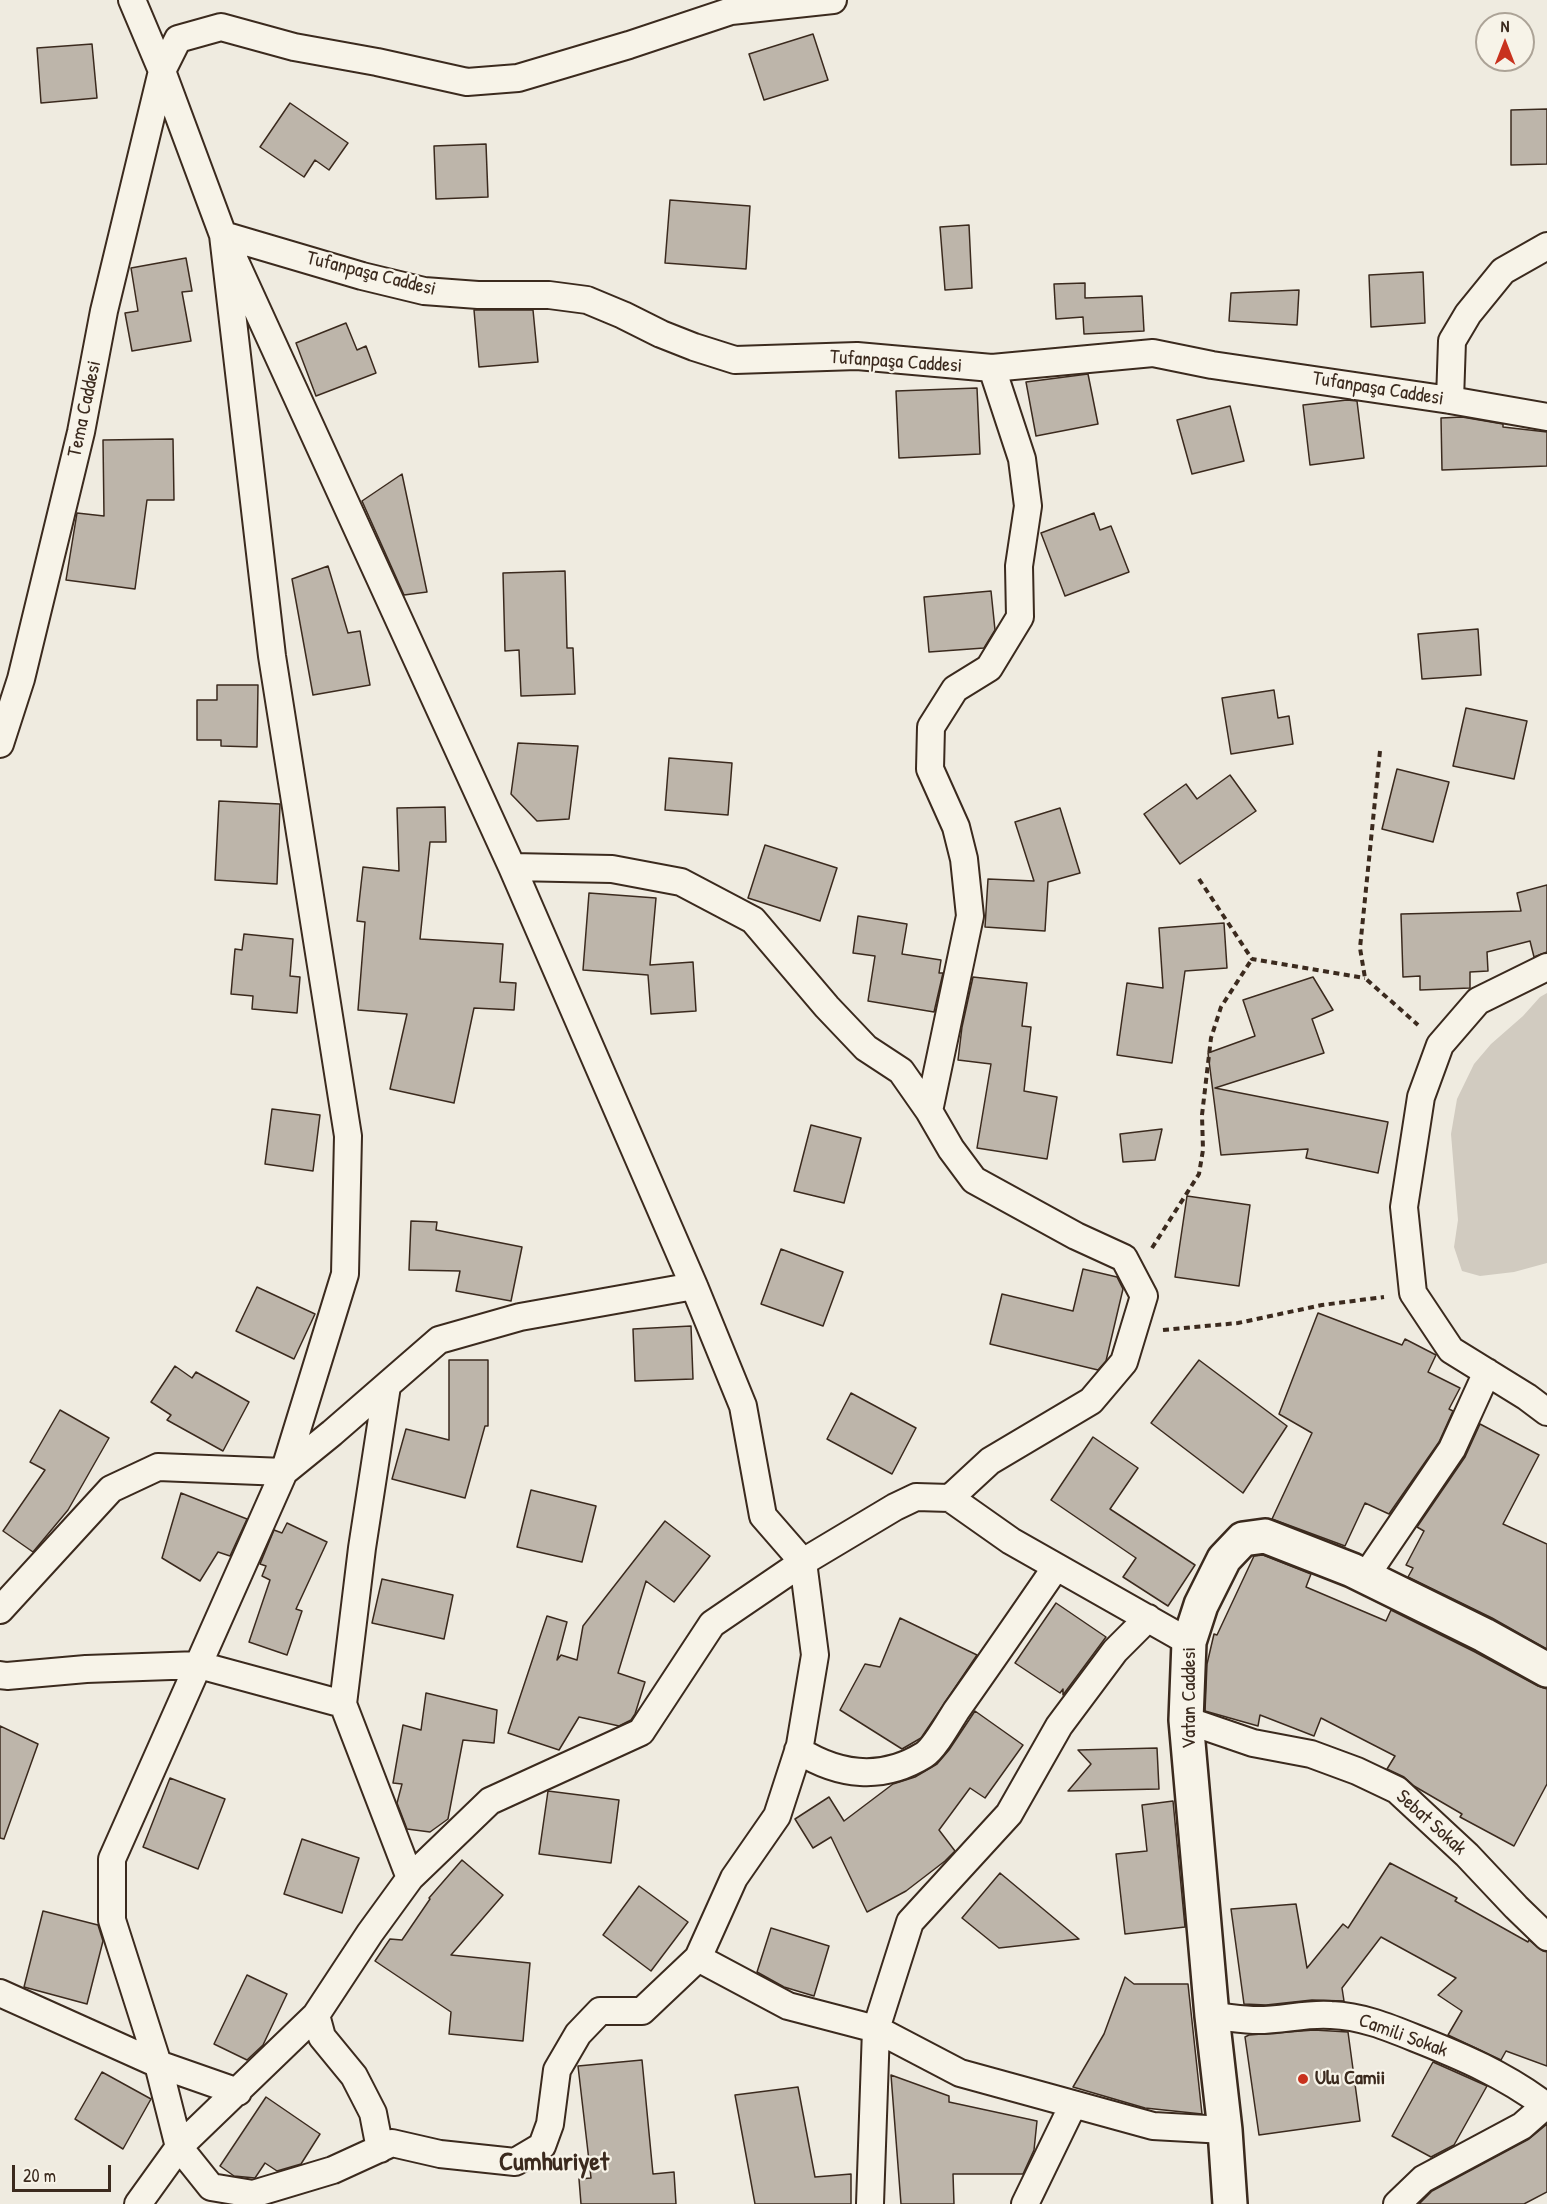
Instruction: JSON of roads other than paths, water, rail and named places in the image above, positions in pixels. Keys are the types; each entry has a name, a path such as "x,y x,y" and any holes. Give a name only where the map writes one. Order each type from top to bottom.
{"street":[{"path":"132,0 162,72 223,235 512,867 694,1286 743,1406 763,1516 803,1562 815,1655 798,1750 777,1816 734,1878 698,1958 642,2012 600,2011 578,2034 557,2070 550,2124 542,2146 515,2162 440,2154 393,2144 333,2170 254,2194 211,2187 179,2147 158,2064 112,1920 112,1859 284,1472 345,1274 348,1136 272,656 223,235"},
{"name":"Tema Caddesi","path":"0,744 21,679 78,444 104,311 162,72 178,39 221,27 294,47 467,82 518,78 629,45 731,11 833,0"},
{"name":"Tufanpaşa Caddesi","path":"223,235 362,276 424,291 478,295 549,295 587,300 661,334 735,360 857,356 992,368 1153,353 1212,365 1450,400 1547,417"},
{"path":"1450,400 1452,341 1468,314 1503,271 1547,246"},
{"path":"929,1111 970,916 964,859 956,826 930,769 931,728 955,689 989,668 1020,617 1019,566 1028,506 1022,459 992,368"},
{"path":"512,867 612,869 681,882 753,920 827,1007 866,1048 901,1071 929,1111 951,1149 974,1180 1076,1236 1124,1258 1144,1296 1124,1362 1090,1401 990,1461 950,1498"},
{"path":"1547,967 1478,1001 1440,1045 1421,1097 1404,1207 1413,1293 1451,1350 1547,1412"},
{"path":"0,1610 111,1489 159,1467 284,1472 439,1340 520,1317 694,1286"},
{"path":"1365,1577 1452,1449 1487,1372"},
{"path":"387,1386 362,1548 343,1704 410,1878"},
{"path":"138,2204 179,2147 316,2015 370,1933 410,1878 490,1801 641,1732 711,1624 803,1562 916,1497 950,1498 1011,1541 1189,1642"},
{"name":"Vatan Caddesi","path":"1230,2204 1186,1720 1189,1642 1202,1605 1224,1559 1243,1539 1265,1536 1295,1546 1484,1635 1547,1670"},
{"path":"798,1750 822,1763 844,1771 861,1773 879,1772 926,1754 1056,1567"},
{"path":"870,2204 876,2029 910,1922 1009,1814 1059,1726 1115,1651 1148,1618"},
{"path":"0,1675 199,1665 343,1704"},
{"name":"Sebat Sokak","path":"1186,1720 1253,1743 1311,1754 1357,1771 1397,1790 1467,1856 1547,1937"},
{"path":"698,1958 788,2006 876,2029 960,2073 1153,2127 1225,2130"},
{"path":"0,1993 158,2064 238,2092"},
{"path":"316,2015 322,2037 354,2076 373,2113 380,2149"},
{"name":"Camili Sokak","path":"1212,2016 1260,2020 1298,2015 1361,2018 1487,2068 1516,2084 1546,2105"},
{"path":"1025,2204 1073,2105"},
{"path":"1397,2204 1423,2178 1522,2127 1546,2105"}],"place":[{"name":"Ulu Camii","path":"1303,2079"}],"district":[{"name":"Cumhuriyet","path":"554,2163"}]}
